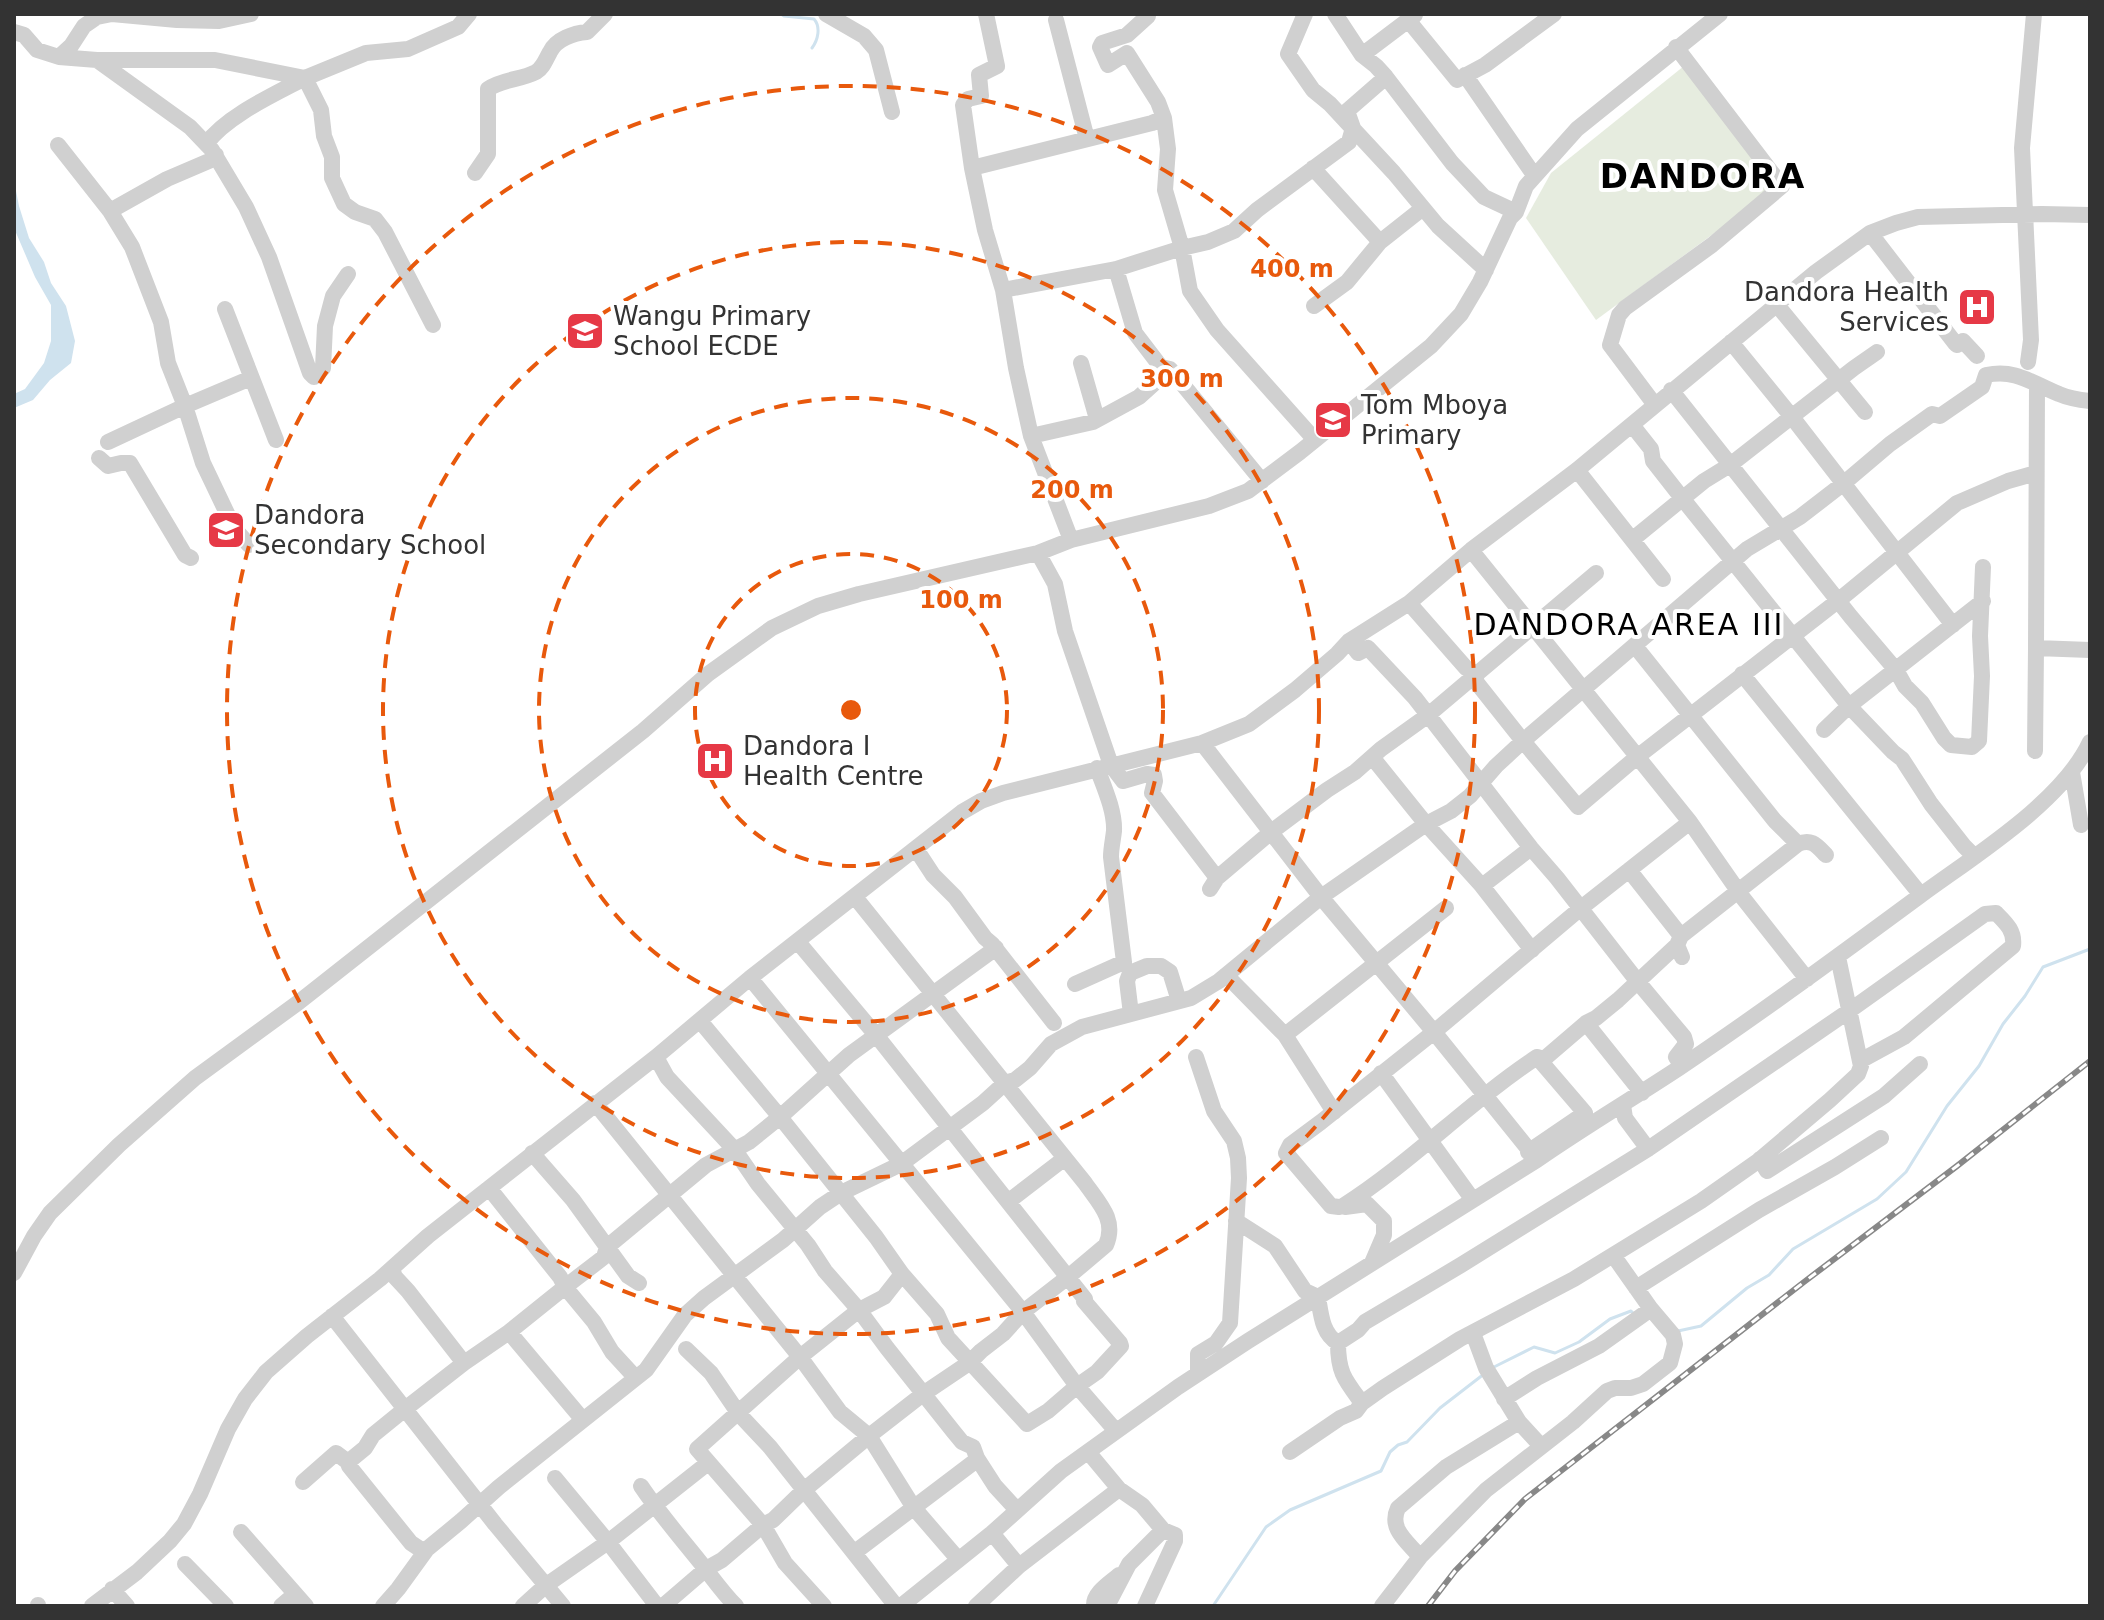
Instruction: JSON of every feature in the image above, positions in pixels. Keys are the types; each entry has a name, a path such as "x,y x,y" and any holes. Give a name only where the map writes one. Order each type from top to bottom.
{"street":[{"path":"59,57 71,46 84,26 97,17 112,14 219,21 251,14"},
{"path":"110,211 167,179 209,161 214,132 305,78 366,53 408,49 458,27 469,14"},
{"path":"475,173 488,154 488,89 536,72 559,41 587,32 605,14"},
{"path":"826,14 864,36 876,50 892,112"},
{"path":"986,14 997,66 979,75 981,96 968,99 963,105 972,168 985,230 1003,290 1031,436 1071,540"},
{"path":"1146,14 1148,16 1127,35 1102,43 1100,47 1108,65 1127,53 1158,102 1164,118 1168,149 1165,190 1182,248 1190,291 1217,330 1315,440"},
{"path":"1305,14 1288,54 1313,90 1353,128 1438,226 1486,270"},
{"path":"1335,14 1362,55 1386,77 1452,163 1484,197 1516,212"},
{"path":"1362,55 1412,17 1457,80 1485,65 1554,14"},
{"path":"2028,362 2031,340 2022,148 2034,14"},
{"path":"14,1273 50,1213 155,1112 643,731 708,674 772,628 818,606 859,594 1038,553 1071,540 1209,506 1248,491 1262,481 1431,346 1461,314 1534,175 1577,129 1712,17"},
{"path":"1056,20 1087,139"},
{"path":"19,34 37,50 59,57 215,60 305,78"},
{"path":"1655,405 1610,345 1619,315 1712,245 1782,186 1676,47"},
{"path":"97,60 190,127 211,149 246,207 269,257 304,358 314,377 323,368 325,326 333,296 348,274"},
{"path":"1465,75 1534,175"},
{"path":"1003,290 1116,269 1208,242 1234,231 1257,210 1349,142 1353,128 1347,111 1386,77"},
{"path":"305,78 321,110 324,136 332,157 332,178 344,204 355,212 375,219 385,232 433,325"},
{"path":"972,168 1164,118"},
{"path":"58,145 110,211 132,247 161,322 168,363 203,463 234,528 249,545"},
{"path":"1313,168 1380,242"},
{"path":"1314,306 1347,282 1380,242 1423,208"},
{"path":"92,1606 137,1572 184,1524 228,1429 245,1399 266,1372 428,1236 962,812 981,801 1104,766 1202,743 1249,724 1295,690 1349,641 1409,603 1471,550 1577,470 1816,272 1870,233 1918,217 2090,215"},
{"path":"1870,233 1955,343 1957,345 1963,341 1977,356"},
{"path":"1116,269 1135,333 1161,367 1170,369 1262,481"},
{"path":"1777,305 1865,412"},
{"path":"225,309 276,440"},
{"path":"1731,342 1953,625"},
{"path":"1633,539 1704,481 1730,465 1877,352"},
{"path":"1081,363 1097,419"},
{"path":"1031,436 1093,422 1123,408 1170,369"},
{"path":"383,1606 427,1549 520,1470 635,1380 685,1315 796,1230 820,1207 841,1193 901,1164 1005,1083 1015,1080 1051,1044 1066,1035 1082,1027 1191,998 1205,990 1321,897 1426,824 1451,811 1470,796 1523,741 1733,561 1800,517 1932,414 1940,416 1982,387 1986,375 2001,372 2028,378 2062,396 2090,401"},
{"path":"108,442 251,378"},
{"path":"2035,751 2037,384"},
{"path":"1671,390 1896,670 1951,745 1972,747 1979,741 1983,567"},
{"path":"1632,425 1651,449 1653,461 1682,498 1849,706 1902,759 1931,804 1974,856"},
{"path":"99,458 108,466 130,463 185,555 191,558"},
{"path":"1577,470 1663,579"},
{"path":"1409,603 1475,676 1523,741 1578,807 1957,503 2008,481 2036,473"},
{"path":"1471,550 1690,822 1743,898 1807,979"},
{"path":"1038,553 1055,584 1065,631 1104,766 1114,830 1111,857 1124,962 1075,984"},
{"path":"1104,766 1123,781 1154,775 1152,793 1214,884 1271,832 1427,716 1596,573"},
{"path":"1824,730 1849,706 1983,601"},
{"path":"1349,641 1358,653 1368,648 1415,698 1684,1037 1686,1044 1676,1057 1682,1066"},
{"path":"1635,646 1775,821 1798,844"},
{"path":"2036,648 2090,650"},
{"path":"1742,674 1921,895"},
{"path":"1533,1156 1623,1105 1682,1066 1838,957 1974,856 2042,802 2072,772 2090,742"},
{"path":"1202,743 1321,897 1533,1156"},
{"path":"1372,757 1532,950"},
{"path":"2072,772 2081,825 2090,819"},
{"path":"1372,1263 1384,1235 1384,1221 1367,1204 1331,1206 1286,1150 1690,822"},
{"path":"1537,1057 1544,1059 1596,1018 1739,890 1798,844 1805,841 1816,844 1826,855"},
{"path":"1482,886 1531,848"},
{"path":"916,849 933,875 955,897 1054,1023"},
{"path":"1629,870 1680,946"},
{"path":"555,1478 660,1606 773,1520 869,1436 969,1363 1023,1312 1106,1245 1111,1231 1107,1215 1065,1158 855,897"},
{"path":"1285,1035 1446,908"},
{"path":"1338,1343 1365,1322 1648,1149 1985,914 1996,913 2013,934 2013,946 1904,1037 1860,1061"},
{"path":"700,1021 937,1314 948,1338 1027,1424 1097,1372 1121,1345 876,1035 798,942"},
{"path":"348,1462 365,1448 373,1435 405,1409 604,1257 607,1247 706,1165 749,1142 849,1055 996,948"},
{"path":"1763,1165 1858,1074 1861,1066 1838,957"},
{"path":"1131,1014 1127,981 1130,973 1147,966 1161,966 1170,972 1179,1001"},
{"path":"1226,975 1285,1035 1334,1112"},
{"path":"750,978 1023,1312 1077,1386 1116,1431"},
{"path":"1586,1023 1642,1093"},
{"path":"656,1057 667,1077 734,1149 825,1271 962,1442 973,1447 995,1486 1017,1510"},
{"path":"1196,1057 1214,1111 1234,1141 1238,1168 1230,1323 1216,1343 1198,1354 1198,1373"},
{"path":"1339,1207 1375,1183 1485,1094 1537,1057"},
{"path":"686,1349 711,1373 739,1414 770,1447 898,1606 992,1533 1061,1471 1116,1431 1198,1373 1473,1200 1585,1113 1537,1057"},
{"path":"1290,1452 1460,1339 1574,1279 1701,1201 1884,1096 1920,1064"},
{"path":"1381,1073 1473,1200"},
{"path":"595,1103 800,1357 840,1412 869,1436 914,1508 958,1559"},
{"path":"1623,1105 1625,1118 1648,1149"},
{"path":"1636,1288 1881,1138"},
{"path":"532,1153 573,1200 628,1276 639,1283"},
{"path":"1009,1201 1065,1158"},
{"path":"1763,1165 1784,1196"},
{"path":"489,1188 594,1322 612,1352 634,1376"},
{"path":"1236,1221 1275,1246 1305,1291 1318,1297"},
{"path":"1382,1606 1420,1557 1486,1490 1573,1422 1607,1391 1643,1384 1670,1363 1675,1344 1673,1335 1613,1255"},
{"path":"392,1269 395,1277 464,1363"},
{"path":"815,1603 785,1563 763,1525 697,1449 800,1357 859,1310 884,1297 902,1274"},
{"path":"1318,1297 1322,1323 1332,1340 1338,1343"},
{"path":"1504,1399 1599,1346 1651,1309"},
{"path":"332,1316 563,1606"},
{"path":"509,1332 578,1414"},
{"path":"1473,1333 1486,1368 1504,1399 1519,1422 1541,1446"},
{"path":"1338,1343 1342,1376 1362,1403"},
{"path":"1420,1557 1396,1528 1394,1517 1398,1508 1446,1467 1519,1422"},
{"path":"303,1482 336,1453 348,1462 411,1543 420,1549"},
{"path":"1089,1453 1119,1489 1142,1505 1163,1530 1175,1535 1145,1606"},
{"path":"855,1552 977,1458"},
{"path":"523,1606 708,1463"},
{"path":"641,1486 719,1589 736,1606"},
{"path":"976,1606 1019,1566 1119,1489"},
{"path":"1094,1606 1096,1596 1163,1530"},
{"path":"241,1532 300,1600 281,1606"},
{"path":"992,1533 1019,1566"},
{"path":"185,1564 226,1606"},
{"path":"1107,1606 1129,1564"},
{"path":"112,1589 127,1606"}],"shaded area":[{"path":"1684,66 1777,187 1596,320 1526,218 1551,173"}],"water":[{"path":"14,181 29,238 66,306 75,341 71,363 50,380 33,400 14,408 14,394 25,389 44,363 51,341 51,305 14,228"}],"waterway":[{"path":"781,14 814,19 818,34 812,48"},
{"path":"1678,1331 1701,1326 1747,1288 1769,1275 1793,1249 1877,1199 1906,1172 1947,1106 1979,1066 2003,1024 2043,967 2090,949"},
{"path":"1494,1367 1534,1347 1555,1353 1579,1342 1610,1319 1631,1311 1633,1313"},
{"path":"1213,1606 1266,1527 1290,1510 1381,1471 1390,1452 1407,1442 1440,1408 1484,1374"}],"railway":[{"path":"1428,1606 1455,1571 1525,1499 2090,1061"}],"place":[{"name":"Dandora Health Services","path":"1977,307"},
{"name":"Wangu Primary School ECDE","path":"585,331"},
{"name":"Tom Mboya Primary","path":"1333,420"},
{"name":"Dandora Secondary School","path":"226,530"},
{"name":"Dandora I Health Centre","path":"715,761"}],"district":[{"name":"DANDORA","path":"1703,176"},
{"name":"DANDORA AREA III","path":"1629,624"}]}
